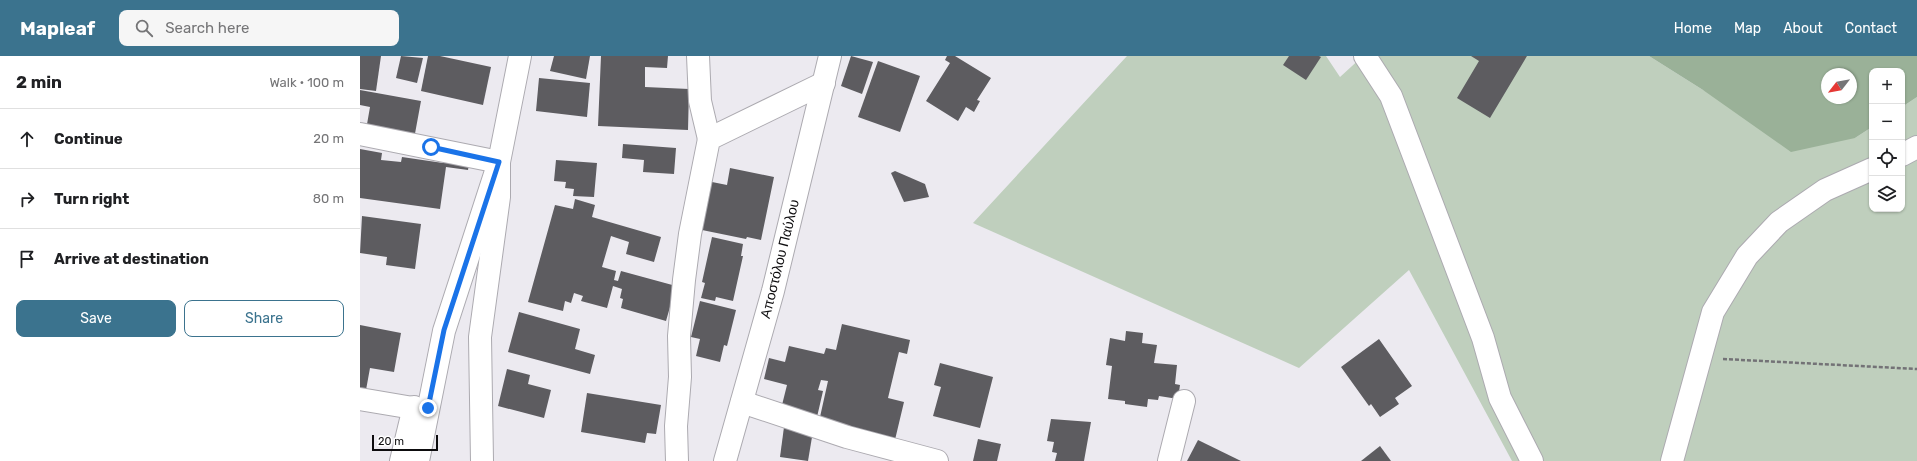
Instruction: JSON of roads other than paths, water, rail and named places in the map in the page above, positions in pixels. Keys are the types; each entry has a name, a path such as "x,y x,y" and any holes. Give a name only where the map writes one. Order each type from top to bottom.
{"street":[{"path":"418,461 434,374 444,330 499,162 520,56"},
{"path":"677,461 676,426 680,377 679,336 684,280 690,234 709,139 700,101 698,56"},
{"name":"Αποστόλου Παύλου","path":"725,461 773,291 830,56"},
{"path":"1365,56 1391,96 1483,338 1500,398 1532,461"},
{"path":"709,139 824,83"},
{"path":"360,134 499,162"},
{"path":"1905,153 1917,147"},
{"path":"482,461 480,337 499,197 499,162"},
{"path":"1672,461 1713,312 1747,256 1779,222 1825,190 1869,170"},
{"path":"401,461 413,408 434,374"},
{"path":"360,399 413,408"},
{"path":"1168,461 1184,401"},
{"path":"742,402 847,437 937,461"}]}
